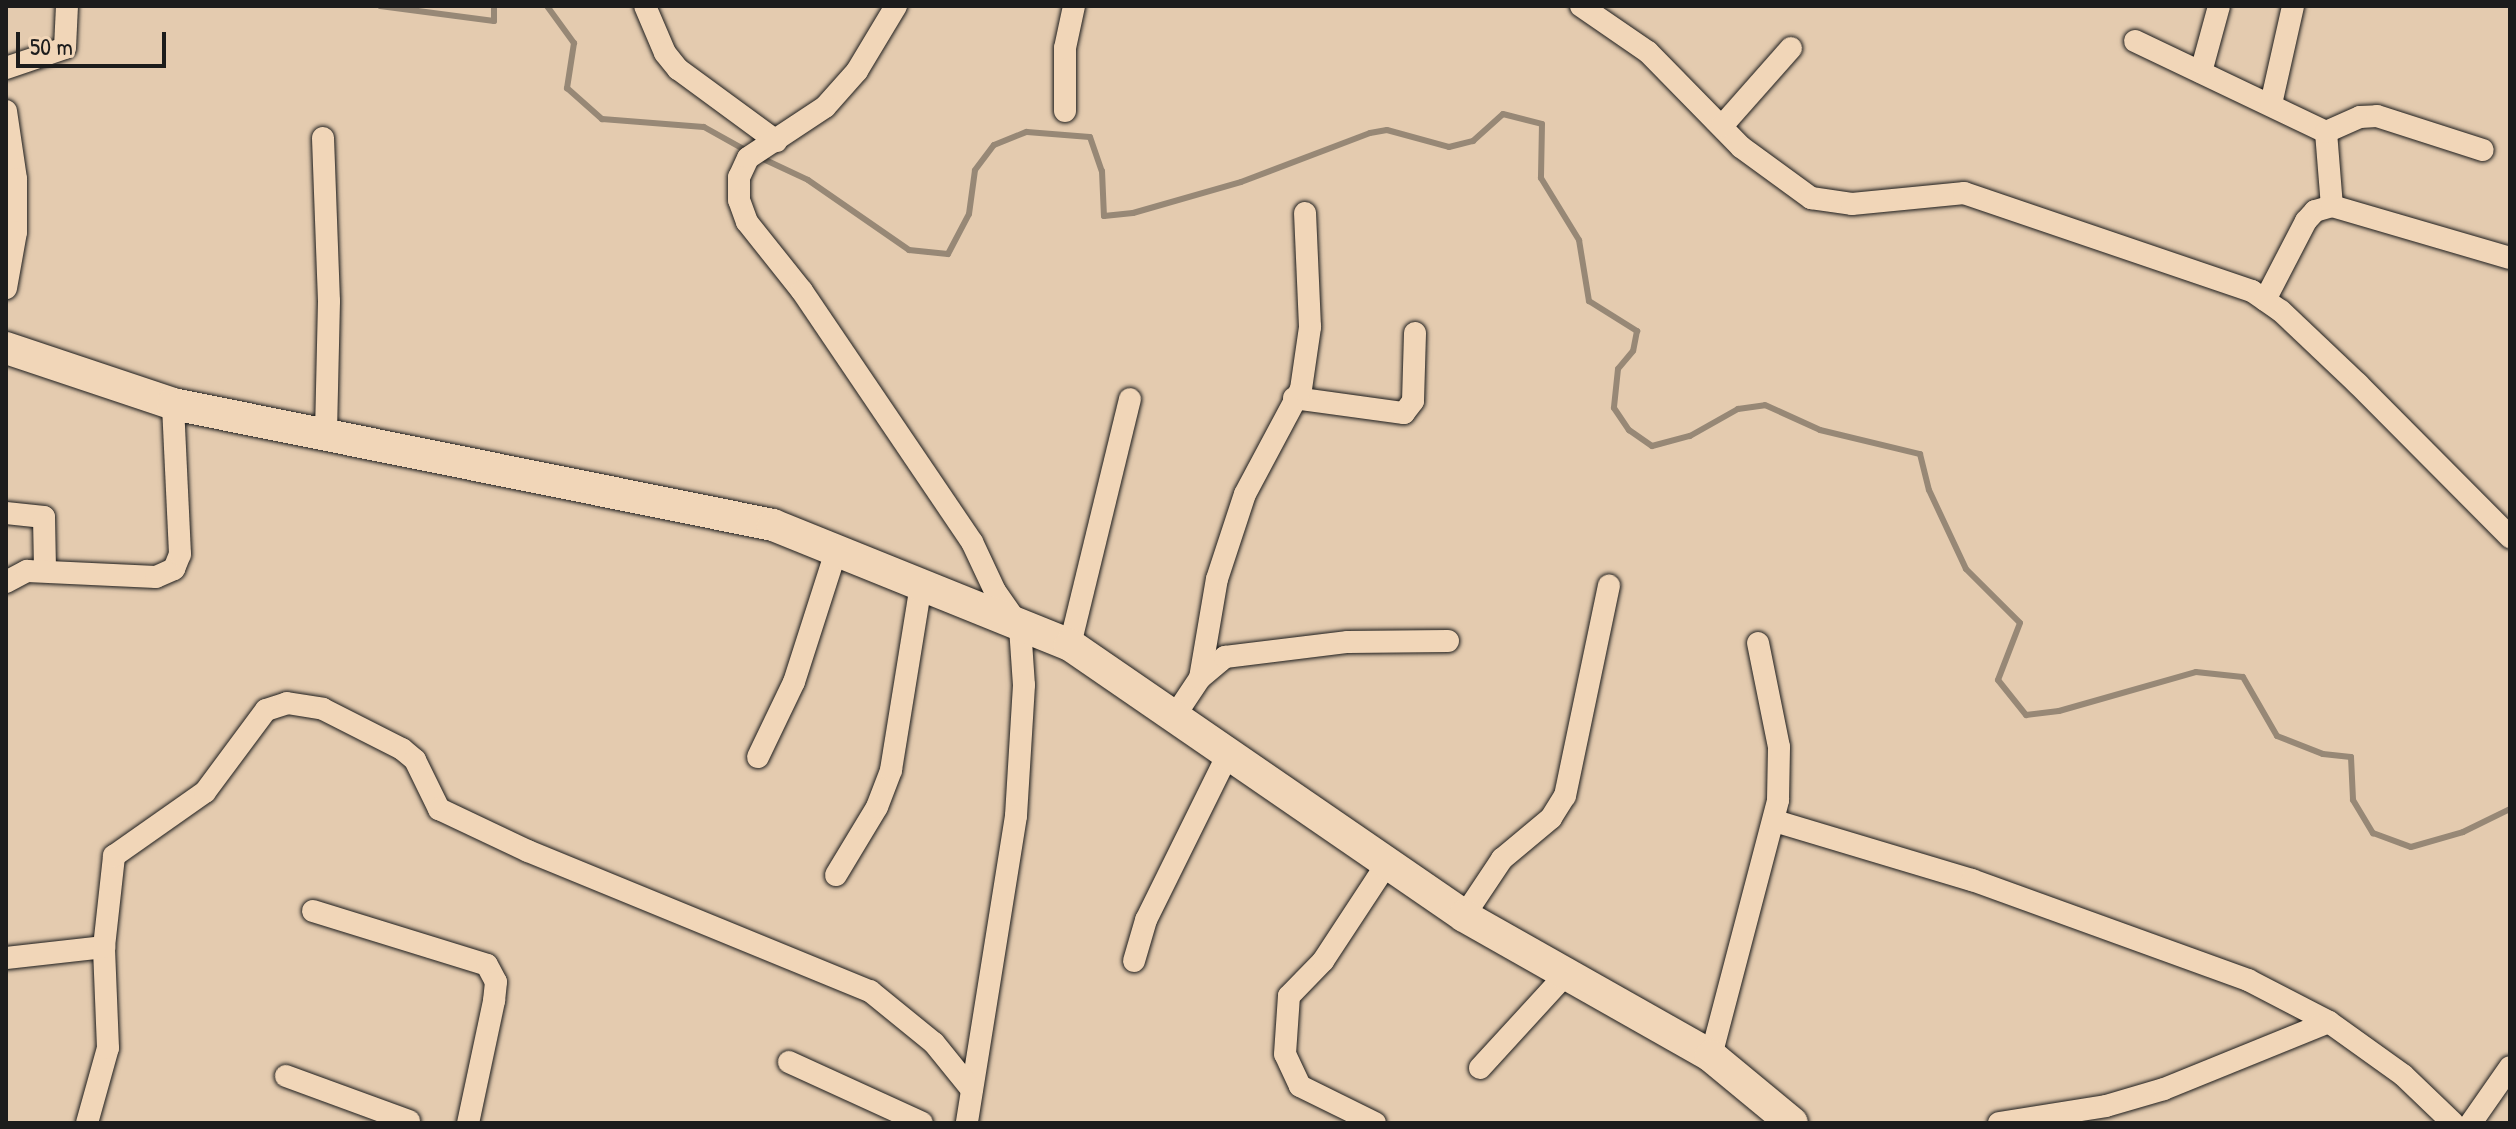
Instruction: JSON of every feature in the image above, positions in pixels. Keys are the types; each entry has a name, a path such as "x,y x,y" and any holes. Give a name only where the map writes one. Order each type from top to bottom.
{"street":[{"path":"6,68 65,48 67,6"},
{"path":"645,6 665,53 678,69 776,141"},
{"path":"896,6 857,71 825,107 748,158 739,177 739,200 747,222 802,291 945,502 1020,627 1024,685 1016,816 969,1122"},
{"path":"1065,111 1065,48 1074,6"},
{"path":"1581,6 1614,16 1752,156 1811,198 1852,204 1964,193 2084,237 2223,278 2265,300 2358,384 2510,537"},
{"path":"2201,72 2219,6"},
{"path":"2271,104 2293,6"},
{"path":"2135,41 2326,132"},
{"path":"1722,126 1791,48"},
{"path":"6,111 16,179 16,232 6,288"},
{"path":"2326,132 2360,117 2377,116 2483,150"},
{"path":"2326,132 2332,206"},
{"path":"323,138 329,301 326,432"},
{"path":"2265,300 2306,221 2315,211 2332,206 2510,258"},
{"path":"1200,678 1217,579 1236,522 1301,389 1310,327 1305,213"},
{"path":"1294,398 1404,413 1413,401 1415,333"},
{"path":"6,348 173,404 739,516 837,548 1020,627 1070,645 1176,714 1386,865 1464,916 1711,1056 1792,1123"},
{"path":"1070,645 1130,399"},
{"path":"6,582 27,571 156,577 174,569 180,554 173,404"},
{"path":"6,513 44,517 45,570"},
{"path":"758,757 794,682 837,548"},
{"path":"836,875 877,807 891,770 921,584"},
{"path":"1464,916 1502,859 1551,818 1565,796 1609,586"},
{"path":"1176,714 1200,678 1225,657 1348,642 1448,641"},
{"path":"1711,1056 1775,821 1779,747 1758,643"},
{"path":"87,1123 108,1048 104,947 114,856 205,792 266,710 306,704 352,721 402,749 415,760 439,809 528,851 870,991 934,1043 972,1090"},
{"path":"1134,961 1146,920 1228,754"},
{"path":"1775,821 1972,880 2248,980 2329,1022 2403,1075 2453,1123"},
{"path":"1375,1123 1300,1086 1285,1054 1289,996 1323,961 1386,865"},
{"path":"313,911 487,965 496,982 494,1001 468,1123"},
{"path":"6,958 104,947"},
{"path":"1480,1068 1566,974"},
{"path":"1999,1123 2106,1106 2164,1089 2329,1022"},
{"path":"789,1062 922,1123"},
{"path":"2471,1123 2510,1067"},
{"path":"286,1076 413,1122"}],"waterway":[{"path":"380,6 494,21 494,6"},
{"path":"547,6 574,43 567,88 602,119 704,127 749,152"},
{"path":"759,157 808,180 909,250 948,254 969,214 975,170 994,145 1027,132 1090,137 1102,171 1104,216 1133,213 1241,182 1370,133 1387,130 1449,147 1473,141 1503,114 1542,124 1541,178 1579,240 1589,301 1637,331 1633,351 1618,369 1614,408 1629,430 1652,446 1690,436 1738,409 1765,405 1820,430 1920,454 1929,490 1966,569 2020,623 1998,680 2026,715 2059,711 2196,672 2243,677 2277,736 2323,754 2351,757 2353,800 2373,833 2411,847 2463,832 2510,809"}]}
